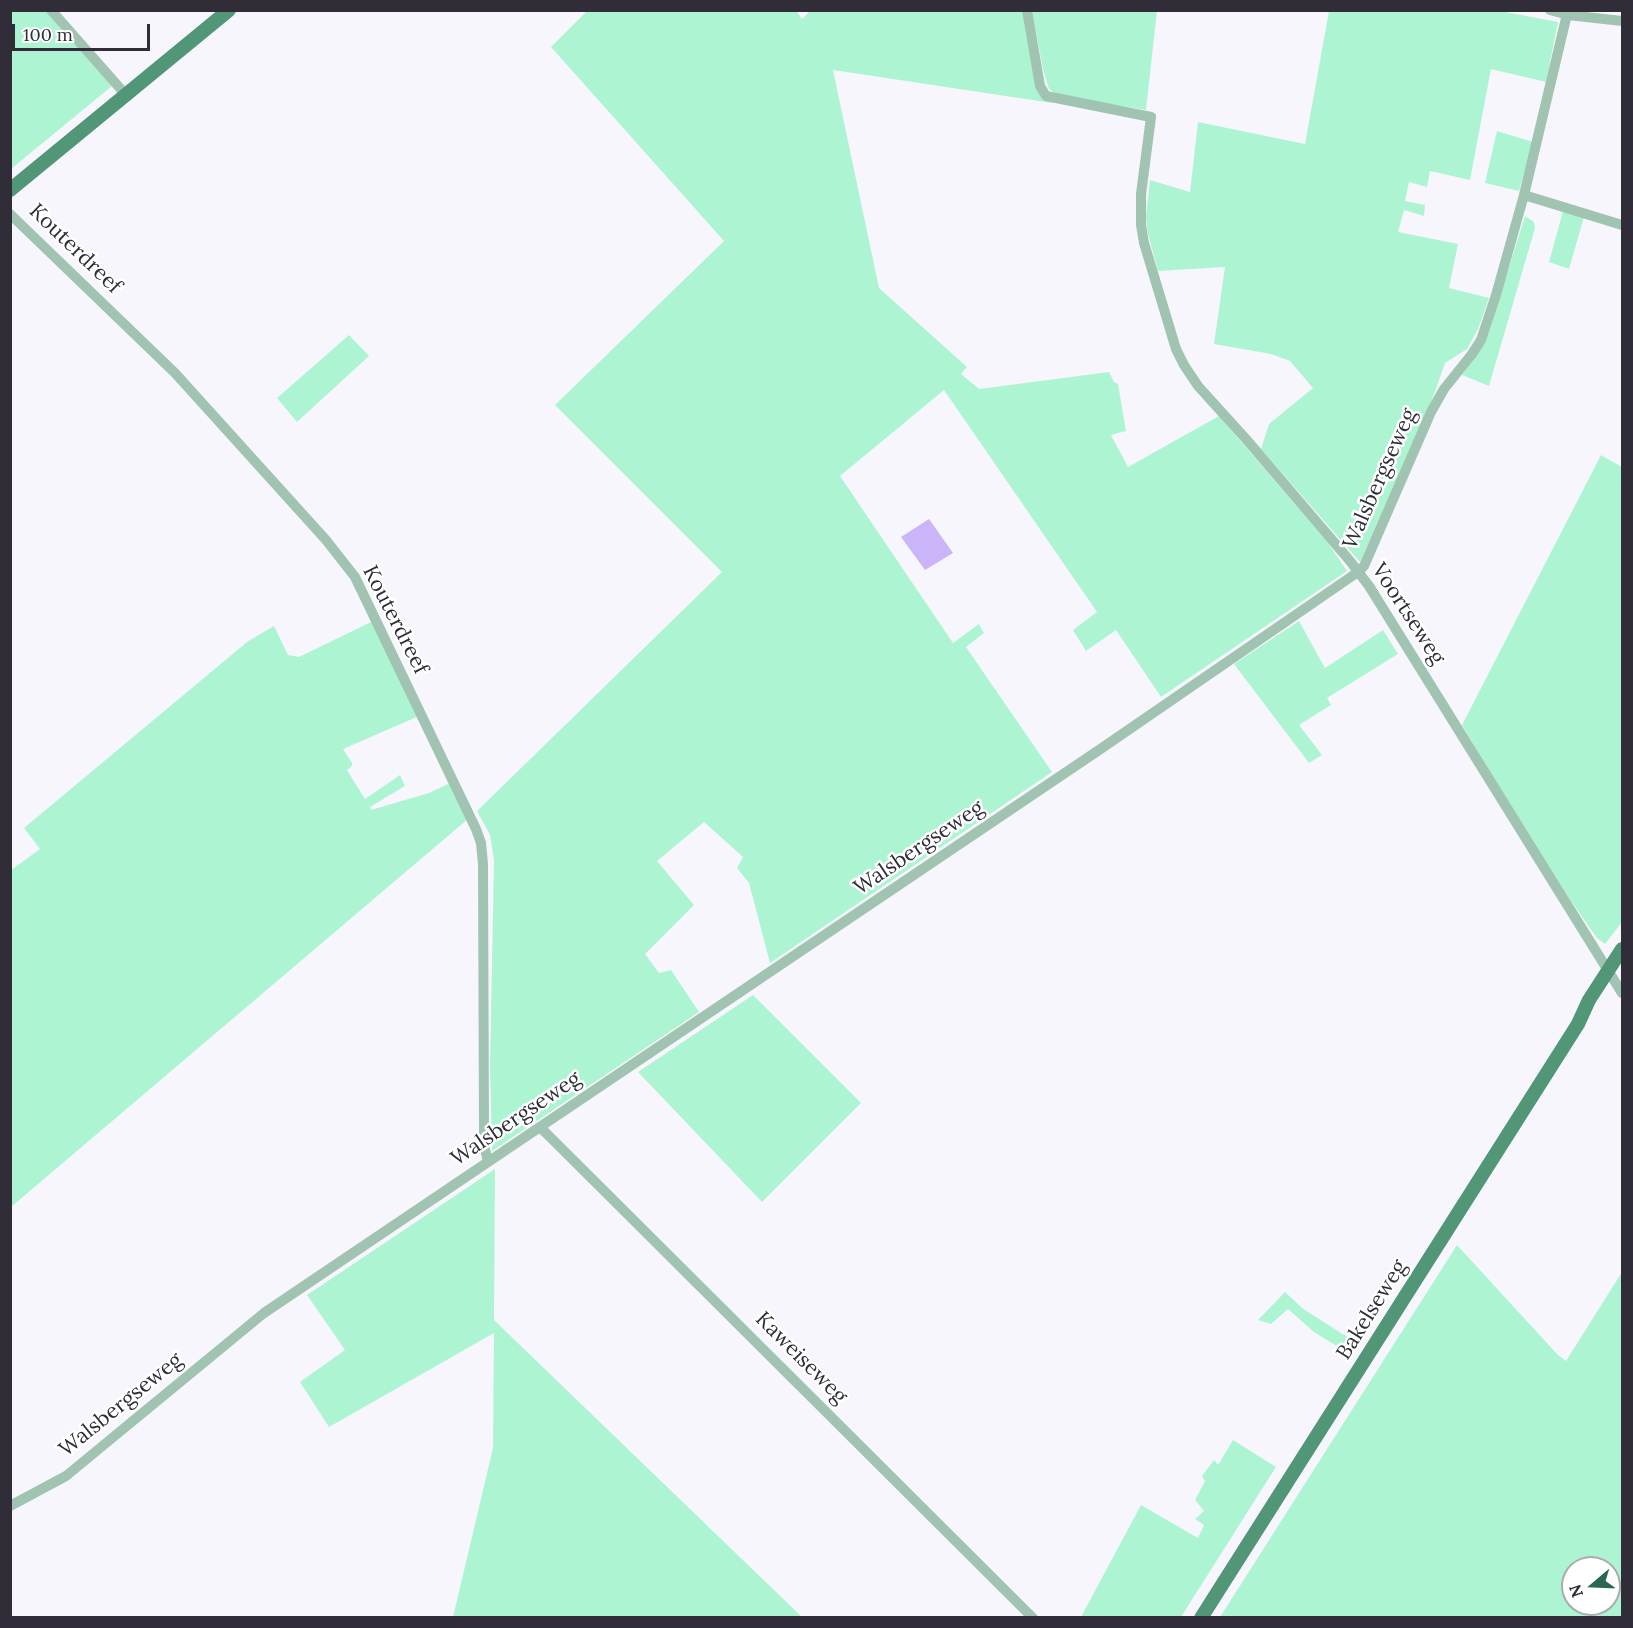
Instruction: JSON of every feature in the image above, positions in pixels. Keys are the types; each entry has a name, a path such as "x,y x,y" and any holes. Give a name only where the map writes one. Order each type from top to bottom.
{"main road":[{"path":"10,190 230,10"},
{"name":"Bakelseweg","path":"1201,1617 1578,1024 1597,1005 1623,950"},
{"name":"Bakelseweg","path":"1611,975 1623,966"}],"street":[{"path":"51,10 126,95"},
{"name":"Voortseweg","path":"1027,10 1040,86 1047,96 1151,117 1141,194 1141,225 1144,243 1176,349 1198,386 1261,456 1369,586 1623,993"},
{"path":"1550,10 1623,21"},
{"name":"Walsbergseweg","path":"10,1506 66,1476 264,1313 1102,748 1358,572 1364,566 1431,412 1444,389 1472,354 1480,340 1496,295 1524,195 1568,13"},
{"path":"1524,195 1623,225"},
{"name":"Kouterdreef","path":"10,213 175,374 326,540 355,577 481,843 484,1133 488,1162"},
{"name":"Kaweiseweg","path":"540,1127 1033,1617"}],"green space":[{"path":"796,10 802,19 811,10 1023,11 1045,98 1052,103 833,70 879,288 967,367 961,374 979,389 1109,372 1114,382 1118,384 1126,431 1111,435 1128,467 1219,416 1328,543 1347,571 1161,697 1116,630 1086,651 1073,630 1097,612 944,390 840,476 953,643 979,624 984,633 966,647 1052,772 770,963 749,883 737,868 743,857 704,822 657,861 694,905 645,954 659,973 671,970 699,1012 492,1151 490,1066 494,860 490,835 477,811 722,572 555,405 724,241 551,47 587,11"},
{"path":"11,11 48,11 112,86 11,169"},
{"path":"1032,11 1157,11 1146,110 1057,95 1049,89"},
{"path":"1329,11 1500,11 1558,22 1546,82 1491,69 1470,180 1430,171 1427,187 1409,182 1405,201 1425,205 1424,216 1404,210 1398,232 1458,244 1449,288 1489,298 1478,329 1467,349 1445,363 1433,397 1360,562 1261,449 1269,424 1313,388 1290,361 1271,354 1214,344 1225,267 1158,271 1147,230 1146,216 1150,180 1190,192 1198,122 1305,144"},
{"path":"1497,131 1533,142 1519,191 1485,183"},
{"path":"1563,211 1584,217 1569,269 1549,262"},
{"path":"1525,216 1534,222 1535,228 1489,386 1462,375 1489,332"},
{"path":"349,335 369,356 297,422 277,398"},
{"path":"1601,455 1622,467 1622,922 1605,944 1597,938 1571,901 1462,725"},
{"path":"373,621 419,716 343,749 352,763 347,770 365,799 400,775 405,786 370,807 371,810 429,793 450,783 468,819 11,1207 11,870 40,849 24,828 247,642 274,626 288,655 299,657"},
{"path":"1299,621 1325,668 1383,630 1398,654 1327,698 1331,705 1299,725 1322,755 1309,763 1234,664"},
{"path":"753,995 861,1103 762,1202 638,1072"},
{"path":"495,1169 494,1320 802,1617 453,1617 493,1448 494,1333 329,1427 300,1382 345,1350 307,1295"},
{"path":"1457,1245 1566,1361 1622,1272 1622,1617 1220,1617"},
{"path":"1285,1292 1302,1308 1355,1342 1348,1353 1314,1332 1288,1309 1271,1324 1258,1320"},
{"path":"1233,1440 1276,1467 1181,1617 1081,1617 1141,1505 1198,1538 1204,1525 1195,1519 1204,1511 1195,1500 1205,1481 1202,1476 1214,1460 1218,1465"}],"shaded area":[{"path":"929,519 953,553 925,570 901,537"}]}
